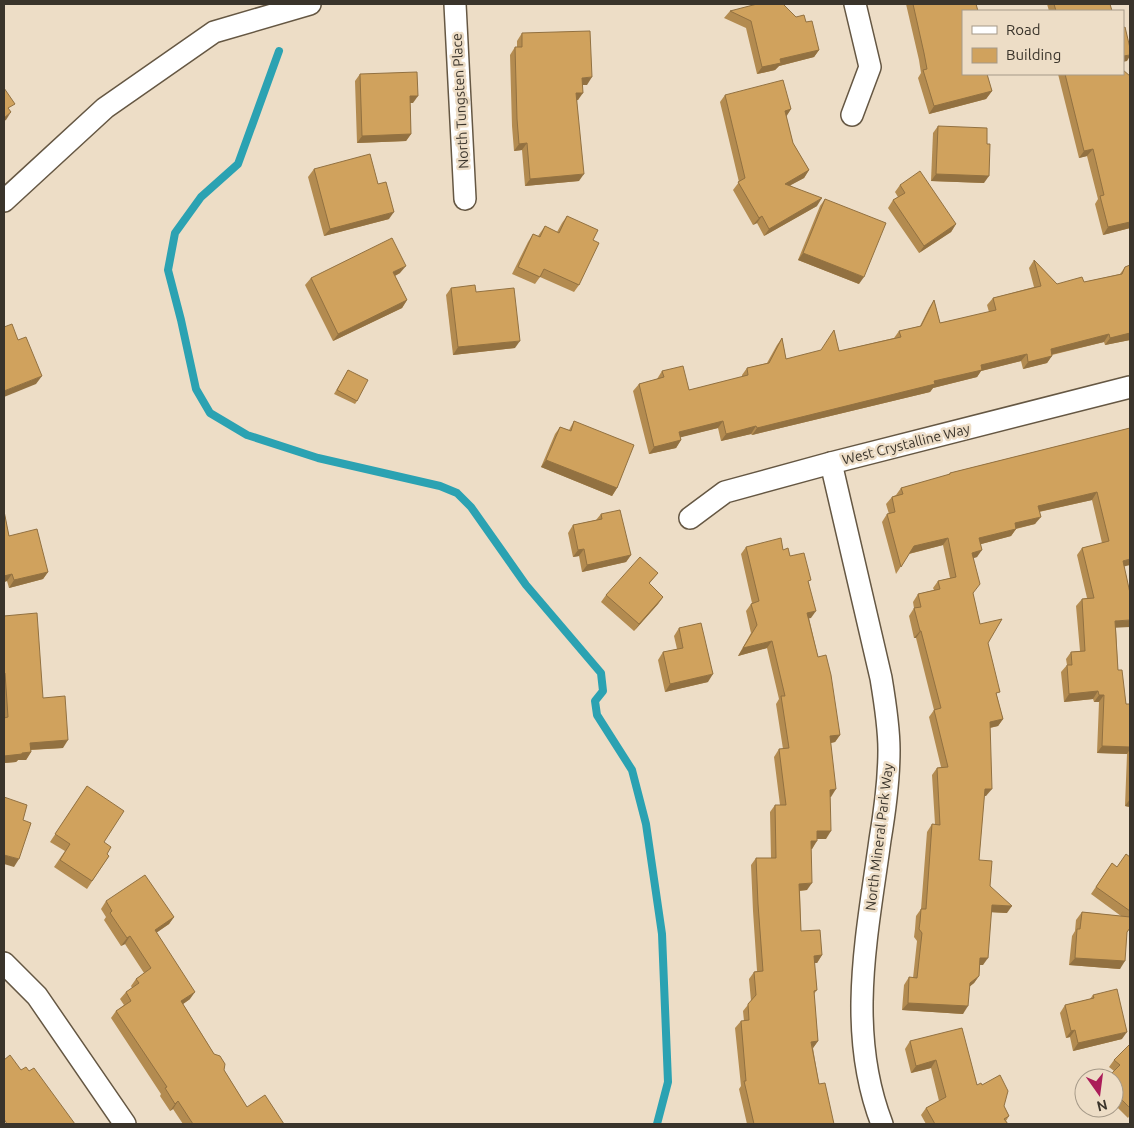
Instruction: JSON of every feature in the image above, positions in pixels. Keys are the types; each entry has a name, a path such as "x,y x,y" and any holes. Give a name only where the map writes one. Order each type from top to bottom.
{"street":[{"path":"4,200 105,108 214,32 310,4"},
{"name":"North Tungsten Place","path":"455,4 465,199"},
{"path":"852,115 870,67 855,4"},
{"name":"West Crystalline Way","path":"690,518 725,492 1130,387"},
{"name":"North Mineral Park Way","path":"831,463 882,678 887,714 889,750 887,797 872,899 861,1001 862,1037 866,1070 875,1108 882,1124"},
{"path":"4,963 37,996 125,1124"}],"building":[{"path":"757,4 783,4 796,17 804,15 806,22 812,21 819,50 780,59 781,63 762,67 751,21 730,11"},
{"path":"913,4 976,4 978,10 962,10 962,75 987,75 992,91 934,106 923,70 927,69"},
{"path":"1054,4 1110,4 1112,10 1056,10"},
{"path":"1124,28 1130,55 1124,56"},
{"path":"590,31 592,77 582,78 583,93 576,93 584,174 530,179 527,143 519,144 515,47 522,47 522,33"},
{"path":"1124,71 1130,76 1130,222 1108,227 1100,196 1104,195 1093,149 1084,151 1065,75 1124,75"},
{"path":"417,72 418,96 410,96 411,134 362,136 360,74"},
{"path":"783,80 791,109 785,111 793,143 809,170 785,184 822,198 769,229 762,216 759,218 738,182 745,178 725,95"},
{"path":"4,88 15,104 8,108 11,112 4,118"},
{"path":"938,126 987,128 987,144 990,144 989,176 936,174"},
{"path":"370,154 378,184 386,182 394,212 330,229 314,169"},
{"path":"920,171 956,224 924,246 893,200 905,193 900,185"},
{"path":"825,199 886,223 864,277 803,253"},
{"path":"567,216 598,230 593,240 599,243 579,285 544,269 540,277 518,267 533,234 540,237 545,226 559,233"},
{"path":"392,238 406,266 393,272 407,300 338,334 311,278"},
{"path":"1034,260 1057,284 1082,277 1084,282 1122,274 1125,267 1130,265 1130,333 1110,338 1109,334 1051,349 1052,356 1028,362 1027,354 981,365 982,370 934,381 935,384 757,428 756,426 726,434 723,421 679,432 681,440 654,447 639,384 664,377 662,371 683,366 689,390 748,375 747,368 769,363 782,338 786,359 821,350 834,330 839,351 901,337 899,331 921,326 934,300 940,323 996,310 993,298 1041,286"},
{"path":"475,285 476,292 514,288 520,341 458,347 451,288"},
{"path":"12,324 18,340 26,337 42,376 4,391 4,327"},
{"path":"348,370 368,380 357,401 337,390"},
{"path":"574,421 634,445 617,488 546,460 560,427 571,431"},
{"path":"1130,428 1130,559 1123,561 1130,593 1130,620 1115,621 1118,670 1122,670 1126,704 1130,704 1130,747 1102,746 1104,695 1099,695 1098,691 1069,694 1067,665 1072,665 1071,652 1085,651 1082,599 1094,598 1082,548 1109,541 1097,492 1038,506 1041,517 1015,523 1016,529 979,538 982,550 972,553 980,584 973,593 980,624 1002,619 988,643 1000,692 996,693 1003,719 990,722 992,789 985,789 979,860 992,861 990,886 1012,906 992,905 988,958 980,958 979,976 970,983 968,1006 908,1003 909,977 917,978 922,933 919,929 921,909 926,909 932,824 940,825 937,768 948,767 934,710 941,708 914,608 921,607 918,594 940,589 938,581 956,577 948,538 914,546 901,567 887,514 895,512 892,497 903,494 901,488 950,473"},
{"path":"620,510 631,555 587,565 584,549 578,550 573,525 602,519 601,514"},
{"path":"4,511 9,536 37,529 48,572 14,580 12,574 4,576"},
{"path":"781,538 783,550 788,548 790,556 804,553 811,580 808,581 816,611 807,613 818,657 826,655 840,735 830,736 836,789 830,790 831,831 817,831 817,841 811,841 812,883 799,884 801,931 820,930 822,955 814,956 817,990 814,991 818,1041 811,1042 819,1084 825,1083 834,1124 754,1124 744,1081 746,1081 741,1021 749,1020 748,1004 756,995 754,972 763,971 756,858 776,858 775,805 786,805 779,749 789,748 781,696 785,696 772,641 743,648 757,625 751,604 759,601 746,547"},
{"path":"640,557 658,573 649,583 663,597 639,624 606,595"},
{"path":"37,613 43,698 65,696 68,740 30,743 31,752 4,756 4,718 8,717 4,673 4,616"},
{"path":"701,623 713,674 670,684 663,652 683,648 679,628"},
{"path":"87,786 124,811 104,842 111,847 107,854 109,856 92,881 60,860 70,844 55,834"},
{"path":"4,797 27,805 23,820 31,823 19,859 4,855"},
{"path":"1126,854 1130,857 1130,911 1096,887 1112,863 1117,867"},
{"path":"145,875 174,917 155,930 195,992 181,1001 214,1054 220,1056 225,1064 224,1070 247,1107 265,1095 284,1124 193,1124 178,1101 175,1104 165,1088 167,1087 116,1011 131,1001 126,992 139,983 136,979 151,968 130,936 127,938 110,913 112,911 106,901"},
{"path":"1082,912 1130,917 1125,961 1075,958 1077,929 1080,929"},
{"path":"1117,989 1127,1032 1078,1043 1075,1030 1071,1031 1065,1005 1094,998 1093,995"},
{"path":"962,1028 977,1085 981,1083 982,1085 1000,1075 1008,1091 1004,1106 1009,1116 1004,1119 1008,1124 935,1124 926,1108 946,1097 936,1060 916,1066 910,1041"},
{"path":"1130,1044 1130,1108 1124,1102 1124,1068 1117,1068 1120,1065 1114,1060"},
{"path":"10,1055 21,1070 26,1067 29,1071 34,1068 75,1124 7,1124 4,1119 4,1060"}],"waterway":[{"path":"279,51 238,164 201,197 175,233 168,270 196,389 210,413 247,435 318,458 440,486 457,493 471,507 526,585 601,673 603,691 595,701 597,715 632,770 646,824 662,934 668,1082 657,1124"}]}
